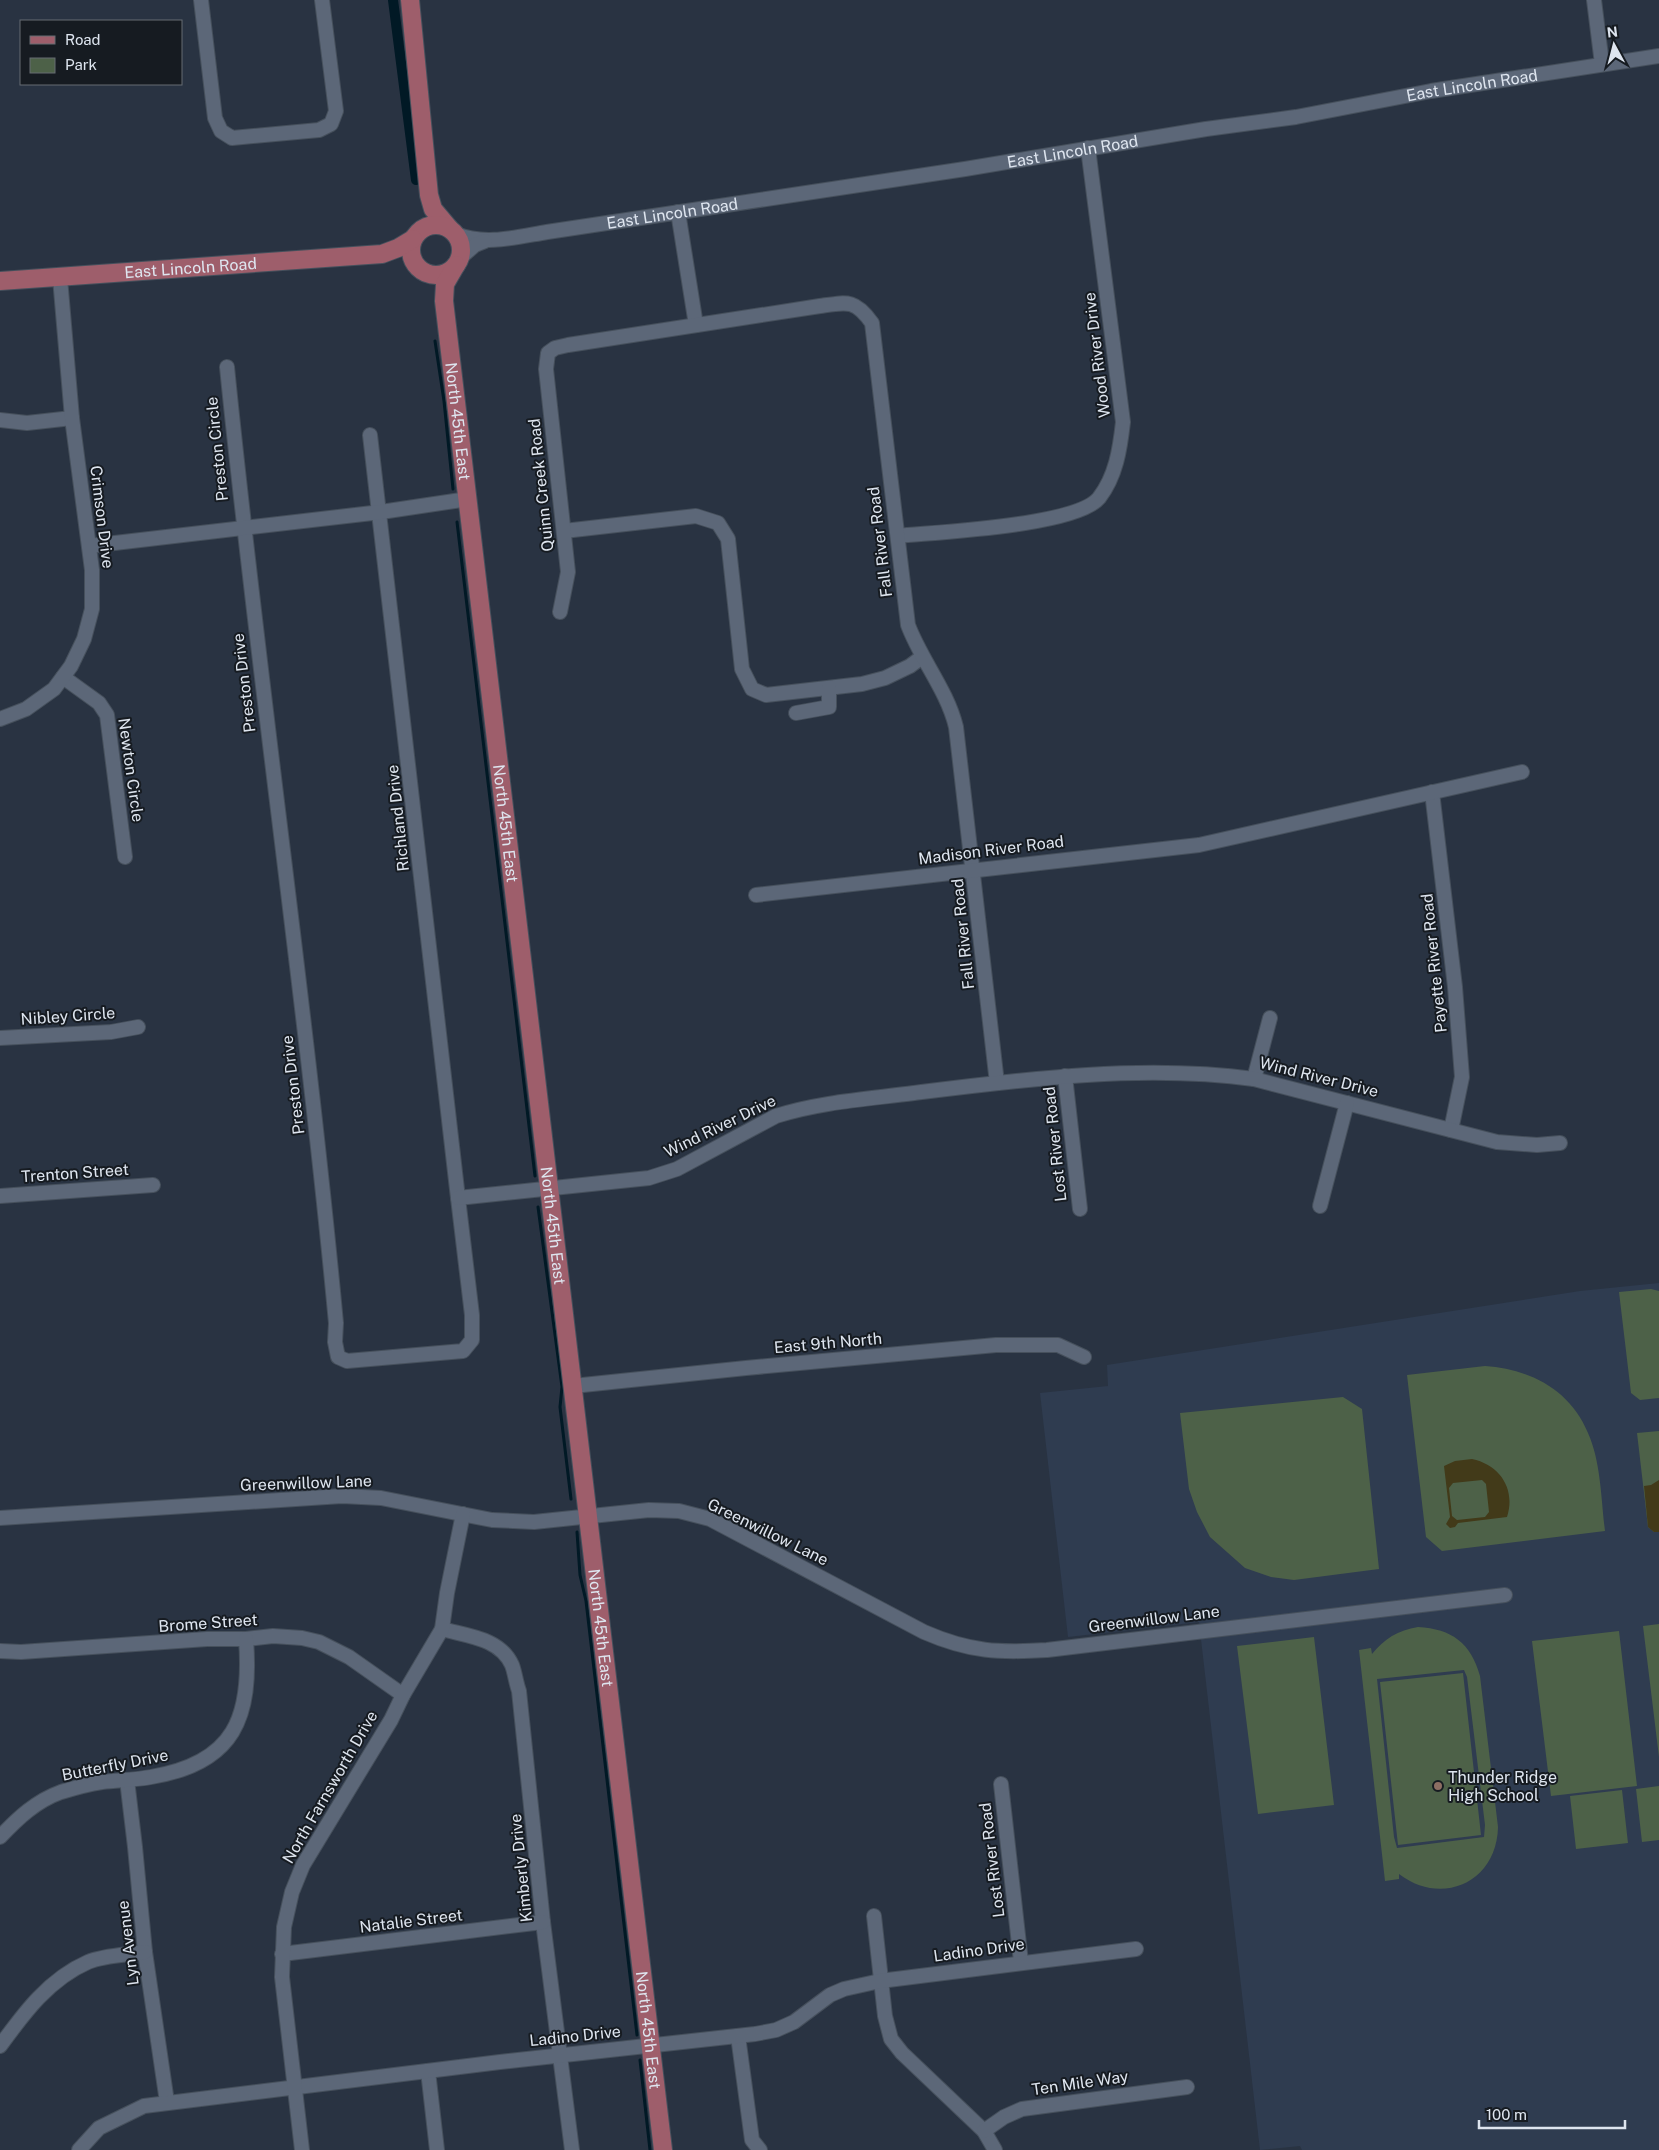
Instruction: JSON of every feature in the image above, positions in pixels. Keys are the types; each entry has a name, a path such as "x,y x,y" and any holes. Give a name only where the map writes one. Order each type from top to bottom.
{"main road":[{"path":"410,0 430,195 433,209 439,219 460,241 458,262 442,274 421,269 411,252 416,235 426,220 430,195"},
{"path":"416,235 433,225 452,231"},
{"name":"East Lincoln Road","path":"382,254 398,248 416,235"},
{"name":"East Lincoln Road","path":"0,281 382,254 403,257 421,269"},
{"name":"North 45th East","path":"458,262 445,284 444,301 663,2150"},
{"name":"North 45th East","path":"421,269 438,285 444,301"}],"street":[{"path":"201,0 215,118 221,131 232,138 319,130 331,124 336,112 322,0"},
{"path":"1594,0 1602,64"},
{"name":"East Lincoln Road","path":"458,262 475,245 486,241 965,169 1206,129 1296,117 1431,91 1659,56"},
{"name":"Wood River Drive","path":"898,536 1056,518 1086,507 1098,499 1111,475 1120,450 1123,422 1088,148"},
{"path":"678,212 696,325"},
{"name":"East Lincoln Road","path":"452,231 468,239 486,241"},
{"name":"Crimson Drive","path":"0,719 26,709 54,689 70,666 84,639 92,609 92,570 72,418 60,278"},
{"name":"Fall River Road","path":"548,353 555,348 568,345 845,303 862,308 872,323 908,625 922,657 947,700 956,727 998,1083"},
{"name":"Quinn Creek Road","path":"548,353 546,369 568,572 560,612"},
{"name":"Preston Circle","path":"227,367 243,527"},
{"path":"0,420 28,423 72,418"},
{"name":"Richland Drive","path":"370,435 458,1198"},
{"path":"89,546 380,512 468,499"},
{"path":"564,531 696,516 718,523 728,539 742,669 752,689 766,695 862,684 886,678 910,666 922,657"},
{"name":"Preston Drive","path":"243,527 324,1193 336,1323 335,1342 338,1357 347,1361 359,1361 463,1351 472,1340 472,1315 458,1198"},
{"name":"Newton Circle","path":"63,677 99,703 107,715 125,857"},
{"path":"796,713 829,706 829,688"},
{"name":"Madison River Road","path":"756,895 1199,845 1522,772"},
{"name":"Payette River Road","path":"1432,792 1455,987 1462,1076 1451,1130"},
{"path":"1254,1079 1270,1018"},
{"name":"Nibley Circle","path":"0,1038 111,1032 138,1027"},
{"name":"Wind River Drive","path":"458,1198 649,1178 677,1169 776,1116 790,1112 832,1104 1065,1076 1217,1074 1254,1079 1497,1142 1516,1145 1560,1142"},
{"name":"Lost River Road","path":"1065,1076 1080,1209"},
{"path":"1320,1206 1348,1103"},
{"name":"Trenton Street","path":"0,1196 153,1185"},
{"name":"East 9th North","path":"573,1386 996,1345 1058,1345 1084,1357"},
{"name":"Greenwillow Lane","path":"0,1518 342,1496 381,1498 492,1520 534,1522 648,1510 679,1511 710,1519 924,1632 948,1642 976,1650 1016,1652 1048,1650 1506,1595"},
{"name":"North Farnsworth Drive","path":"302,2150 282,1977 284,1927 292,1892 303,1865 391,1720 403,1695 442,1629 447,1593 463,1514"},
{"name":"Kimberly Drive","path":"442,1629 494,1643 504,1652 512,1665 519,1691 543,1922 572,2150"},
{"name":"Brome Street","path":"0,1651 207,1639 246,1639 273,1636 302,1638 319,1642 349,1658 403,1695"},
{"name":"Butterfly Drive","path":"0,1837 20,1816 34,1805 60,1793 101,1782 174,1772 216,1752 229,1739 243,1705 247,1684 246,1639"},
{"name":"Lyn Avenue","path":"126,1780 135,1847 145,1952 167,2102"},
{"name":"Lost River Road","path":"1001,1784 1021,1962"},
{"path":"874,1916 880,1981 885,2016 891,2039 902,2053 984,2131 995,2150"},
{"name":"Natalie Street","path":"282,1954 543,1922"},
{"name":"Ladino Drive","path":"79,2150 99,2128 144,2106 776,2030 794,2022 830,1995 844,1989 880,1981 1136,1949"},
{"path":"0,2046 43,1992 66,1974 89,1962 145,1952"},
{"path":"738,2036 752,2140 760,2150"},
{"path":"428,2071 437,2150"},
{"name":"Ten Mile Way","path":"984,2131 1004,2117 1022,2109 1188,2087"}],"shaded area":[{"name":"Thunder Ridge High School","path":"1659,1283 1659,2150 1302,2150 1300,2146 1260,2150 1199,1622 1068,1637 1040,1393 1108,1386 1107,1365 1580,1291"}],"green space":[{"path":"1651,1289 1659,1291 1659,1398 1640,1400 1631,1393 1619,1292"},
{"path":"1485,1366 1501,1368 1532,1377 1559,1393 1570,1404 1588,1433 1596,1456 1605,1531 1442,1551 1426,1537 1407,1375"},
{"path":"1343,1397 1362,1409 1379,1569 1294,1580 1271,1577 1245,1568 1210,1537 1197,1512 1189,1489 1180,1413"},
{"path":"1659,1431 1659,1532 1654,1532 1648,1527 1637,1433"},
{"path":"1659,1624 1659,1757 1643,1626"},
{"path":"1418,1627 1441,1631 1458,1640 1471,1655 1476,1665 1480,1676 1498,1827 1495,1846 1488,1862 1478,1875 1464,1884 1449,1888 1432,1888 1416,1884 1399,1874 1399,1879 1385,1881 1359,1650 1371,1648 1372,1654 1392,1636 1404,1630","holes":["1464,1670 1467,1677 1485,1825 1484,1837 1397,1848 1394,1837 1377,1679"]},
{"path":"1619,1631 1637,1786 1551,1796 1532,1641"},
{"path":"1314,1637 1334,1805 1258,1814 1237,1646"},
{"path":"1463,1673 1481,1835 1398,1845 1380,1682"},
{"path":"1659,1786 1659,1840 1642,1842 1636,1789"},
{"path":"1622,1790 1628,1843 1576,1849 1570,1796"}],"sand":[{"path":"1472,1459 1482,1462 1498,1473 1507,1488 1509,1497 1507,1517 1458,1523 1455,1527 1450,1528 1446,1524 1450,1517 1444,1466 1455,1461","holes":["1482,1480 1486,1484 1489,1512 1485,1517 1457,1520 1452,1516 1449,1488 1453,1483"]},
{"path":"1659,1480 1659,1532 1654,1532 1648,1527 1644,1486 1651,1485"}],"waterway":[{"path":"393,0 416,180"},
{"path":"435,341 444,401 453,489"},
{"path":"457,522 535,1176"},
{"path":"538,1207 562,1387 560,1407 571,1499"},
{"path":"577,1532 580,1575 586,1601 637,2035"},
{"path":"640,2060 650,2150"}],"place":[{"name":"Thunder Ridge High School","path":"1438,1786"}]}
